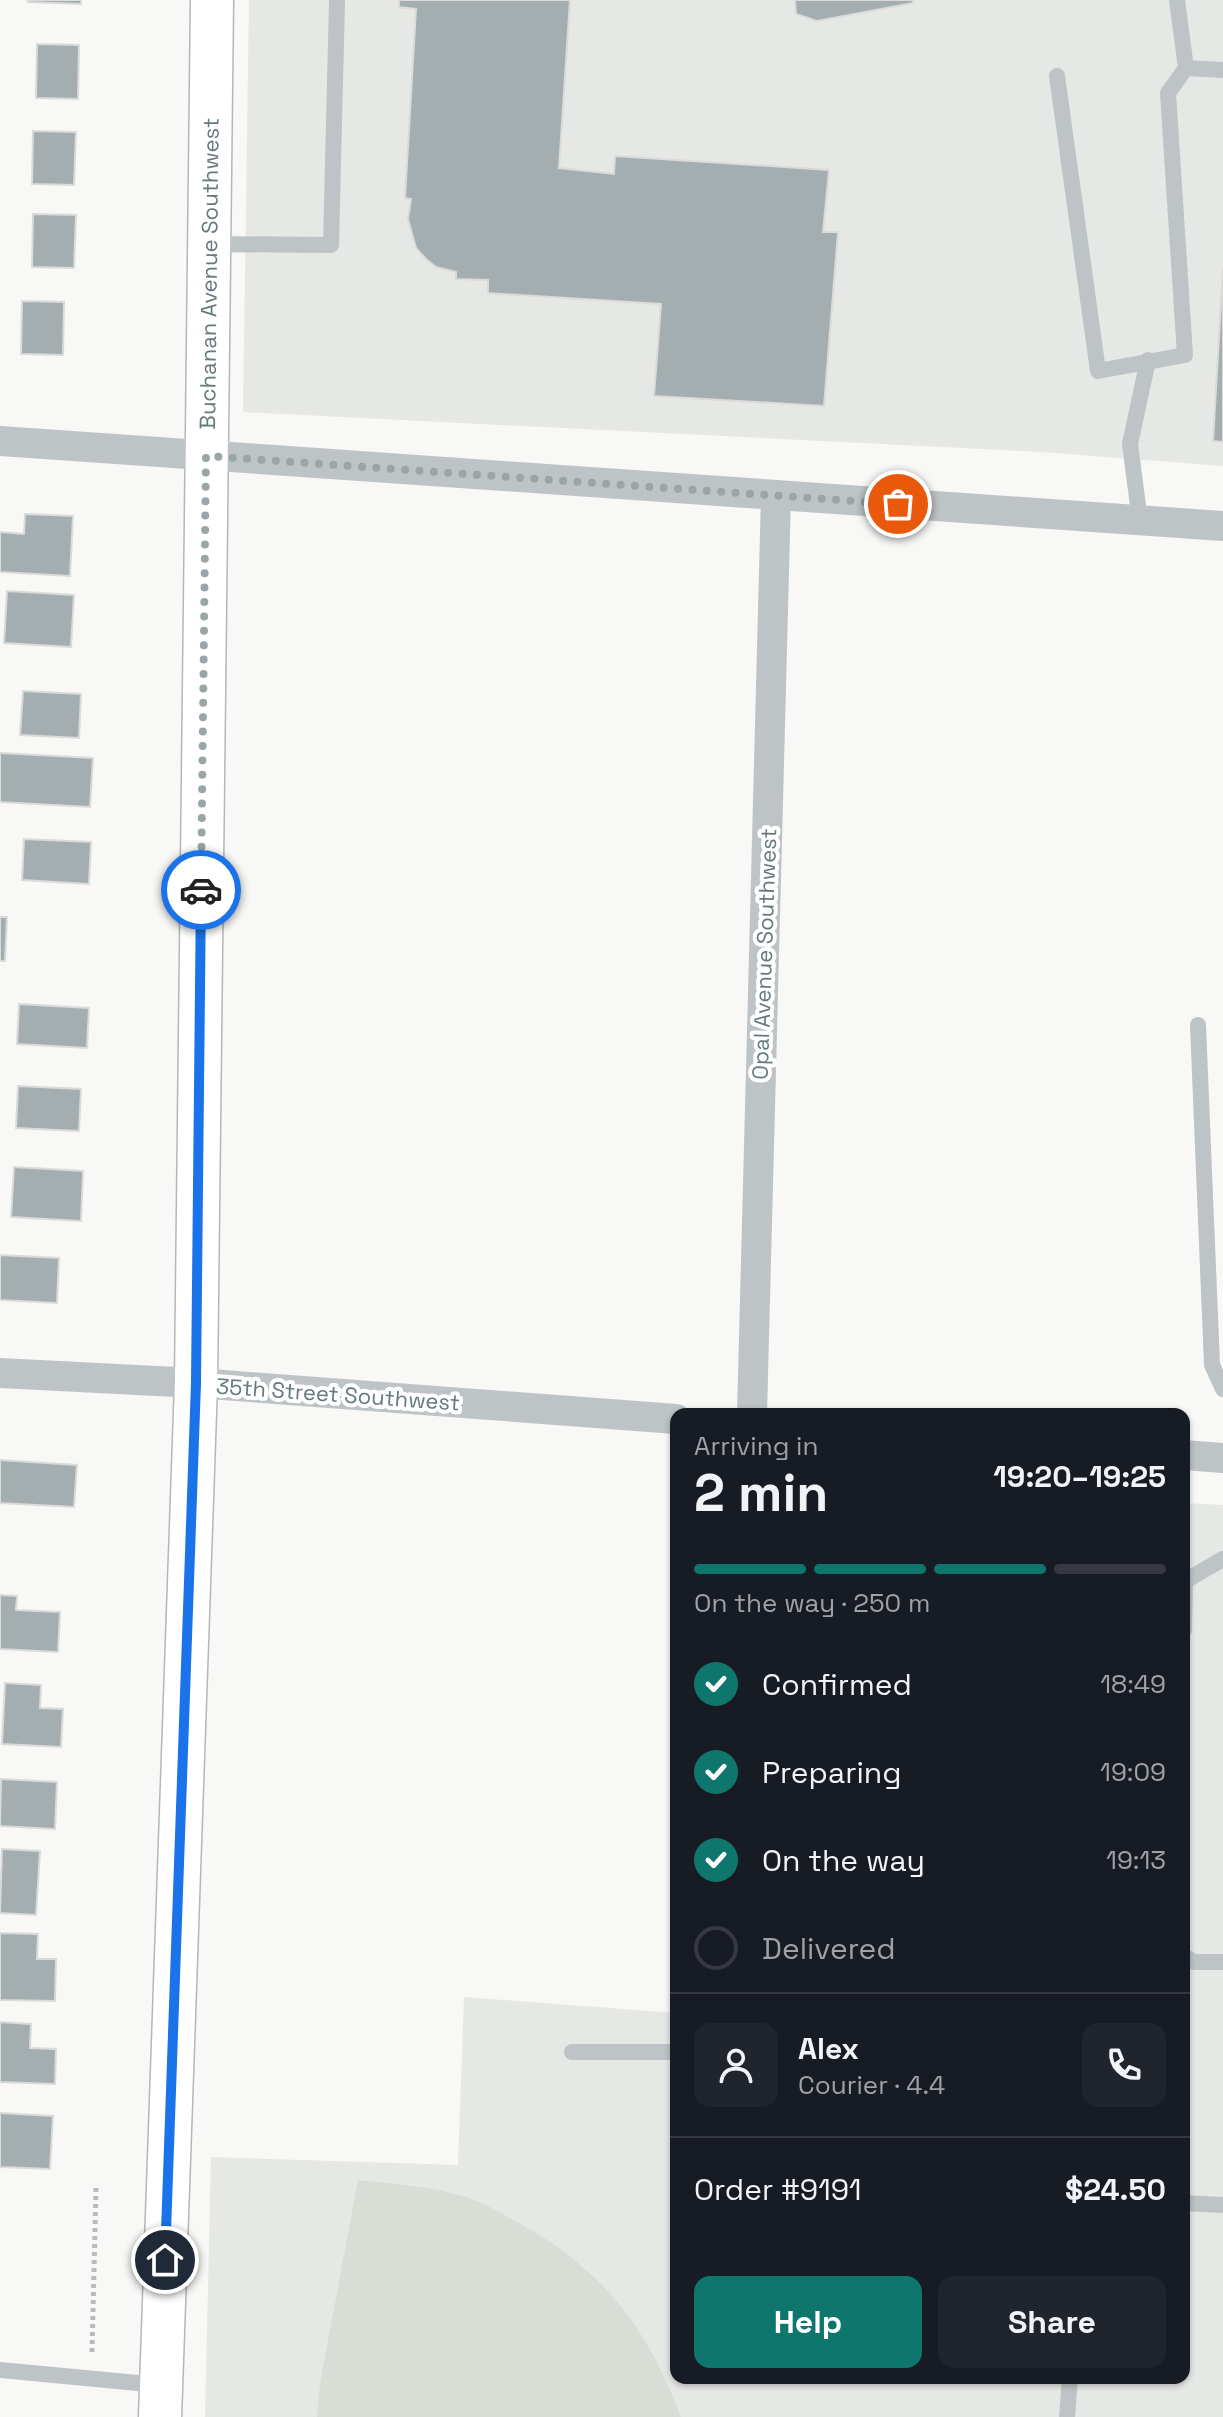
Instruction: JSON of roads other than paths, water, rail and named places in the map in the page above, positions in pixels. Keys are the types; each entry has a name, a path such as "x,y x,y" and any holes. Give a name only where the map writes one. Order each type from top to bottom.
{"street":[{"name":"Buchanan Avenue Southwest","path":"160,2401 196,1383 212,0"},
{"path":"0,441 1223,526"},
{"name":"Opal Avenue Southwest","path":"752,1408 776,495"},
{"name":"35th Street Southwest","path":"0,1373 196,1383 670,1419"},
{"path":"1190,1455 1223,1458"}],"lane":[{"path":"209,244 331,245 337,0"},
{"path":"1057,76 1098,371 1185,355 1168,93 1186,68 1177,0"},
{"path":"1186,68 1223,70"},
{"path":"1140,521 1130,444 1148,360"},
{"path":"1198,1025 1212,1365 1223,1389"},
{"path":"1190,1578 1223,1559"},
{"path":"1190,1960 1223,1962"},
{"path":"572,2052 670,2052"},
{"path":"1190,2203 1223,2205"},
{"path":"0,2370 92,2378 160,2401"},
{"path":"1067,2417 1070,2384"}]}
